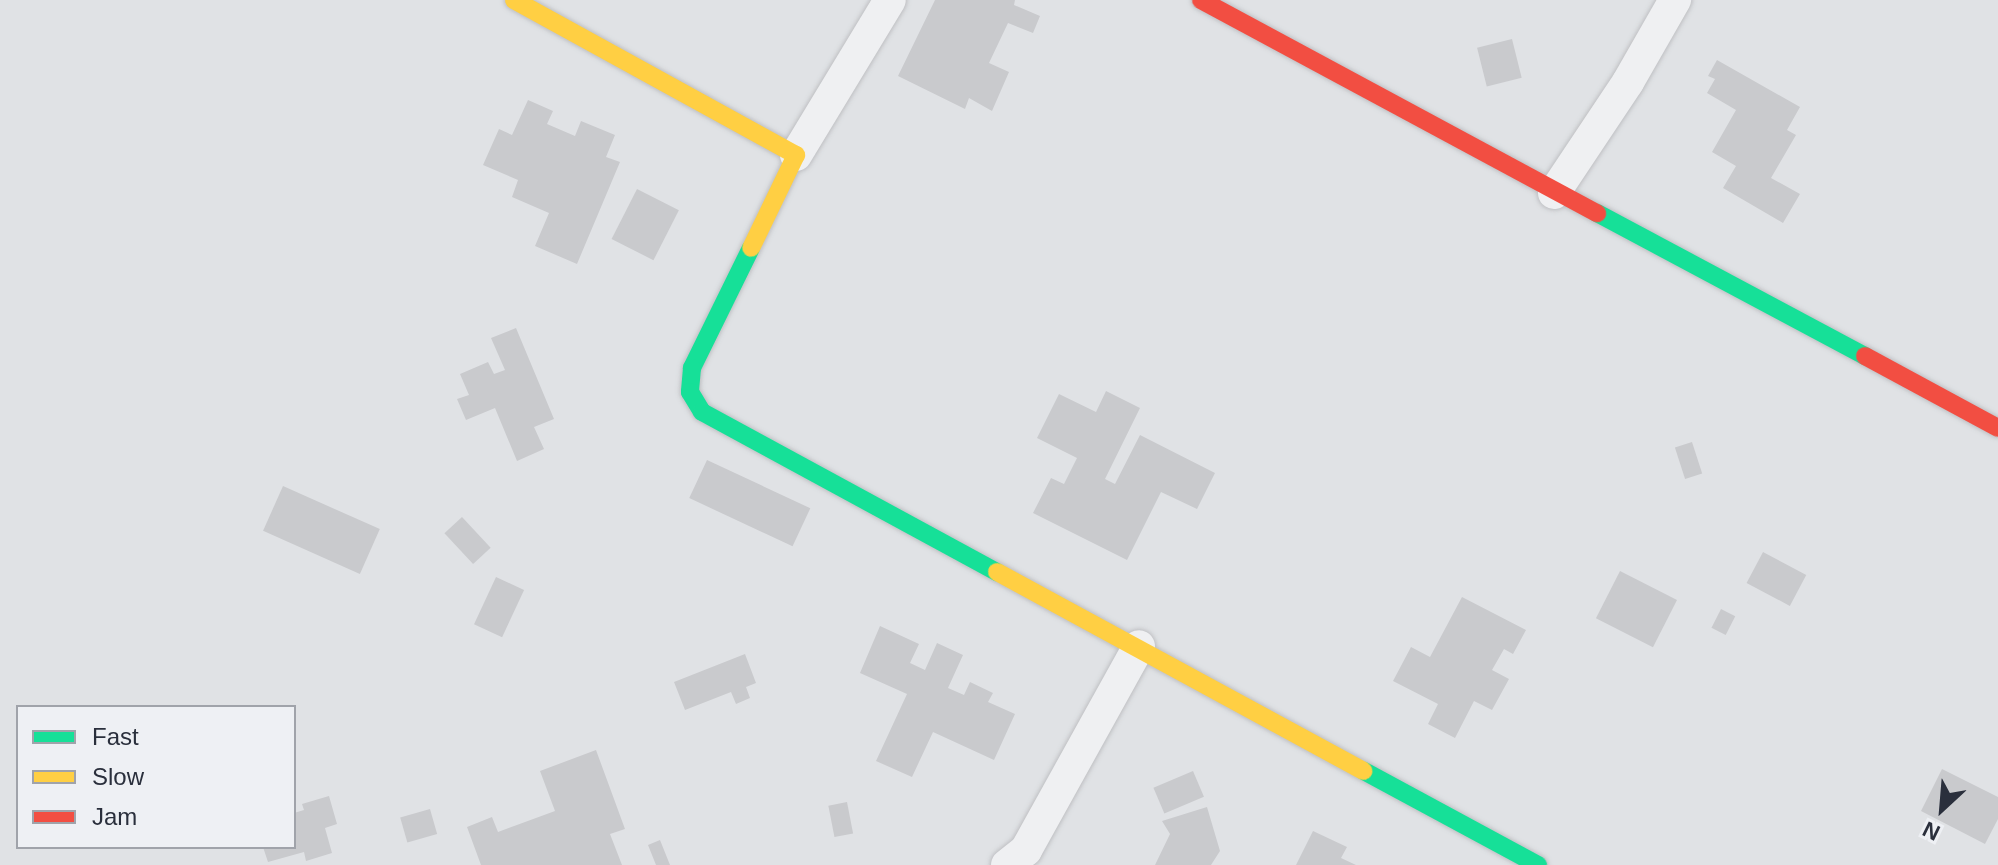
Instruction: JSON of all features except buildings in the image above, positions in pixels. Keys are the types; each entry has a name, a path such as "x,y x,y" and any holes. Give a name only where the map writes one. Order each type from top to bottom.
{"street":[{"path":"514,0 796,155"},
{"path":"890,0 796,155 692,368 690,392 702,412 1139,646 1538,865"},
{"path":"1201,0 1554,193 1998,428"},
{"path":"1554,193 1675,0"},
{"path":"1007,865 1026,850 1139,646"}],"traffic: fast":[{"path":"1597,213 1865,356"},
{"path":"751,248 692,368 690,392 702,412 997,572"},
{"path":"1364,771 1538,865"}],"traffic: slow":[{"path":"514,0 796,155 751,248"},
{"path":"997,572 1364,771"}],"traffic: jam":[{"path":"1201,0 1597,213"},
{"path":"1865,356 1998,428"}]}
